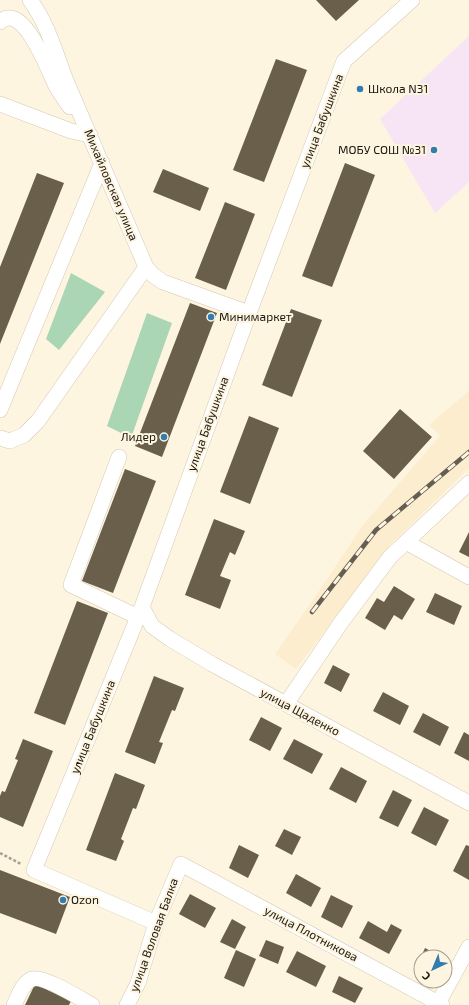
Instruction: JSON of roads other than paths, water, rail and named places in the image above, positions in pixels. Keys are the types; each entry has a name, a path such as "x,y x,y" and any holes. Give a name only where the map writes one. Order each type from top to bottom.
{"street":[{"name":"Михайловская улица","path":"30,0 36,8 42,21 146,267 153,275 163,282 249,313"},
{"name":"улица Бабушкина","path":"156,923 34,870 140,612 249,313 344,61 412,0"},
{"path":"0,22 9,16 15,18 26,27 36,42 57,87 90,136"},
{"path":"0,104 71,131 90,136"},
{"path":"0,410 102,162"},
{"path":"0,438 10,441 24,435 38,421 146,267"},
{"path":"119,457 71,585 140,612"},
{"path":"286,704 340,624 390,557 469,483"},
{"path":"406,542 469,577"},
{"name":"улица Щаденко","path":"140,612 152,626 170,639 212,664 469,803"},
{"name":"улица Воловая Балка","path":"127,1005 138,983 156,923 180,864"},
{"name":"улица Плотникова","path":"180,864 439,1004"},
{"path":"439,1004 469,947"},
{"path":"14,1005 26,984 32,979 40,979 63,989 92,1005"}],"railway":[{"path":"312,612 376,530 469,452"}],"place":[{"name":"Школа N31","path":"360,89"},
{"name":"МОБУ СОШ №31","path":"434,150"},
{"name":"Минимаркет","path":"211,317"},
{"name":"Лидер","path":"164,437"},
{"name":"Ozon","path":"63,900"}]}
